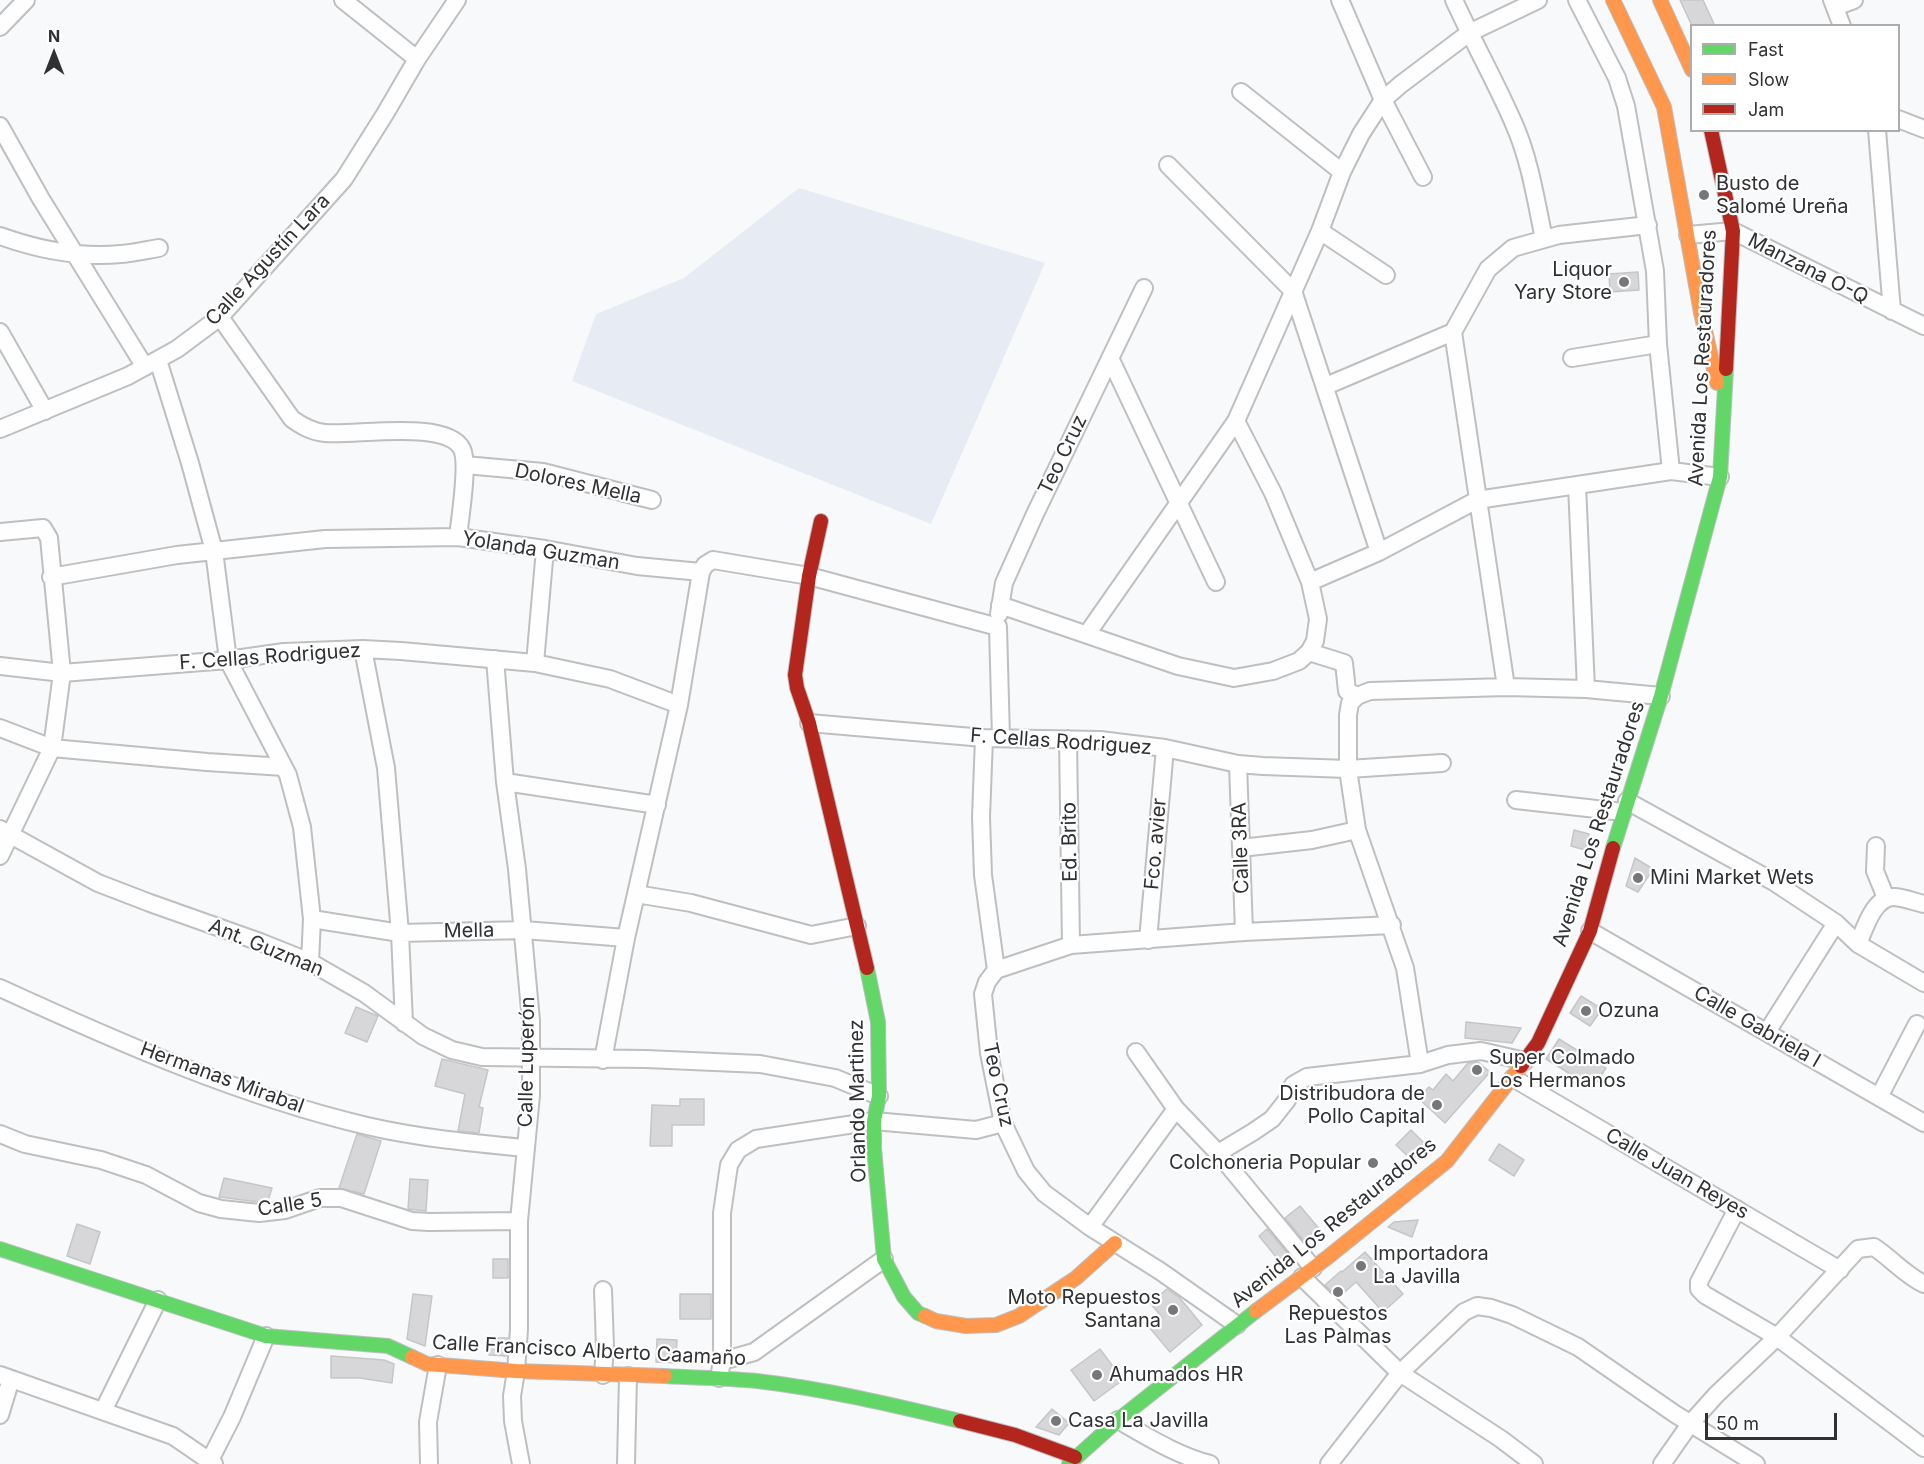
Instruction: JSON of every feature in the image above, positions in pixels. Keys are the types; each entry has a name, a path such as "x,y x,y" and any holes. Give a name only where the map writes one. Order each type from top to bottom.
{"street":[{"path":"0,27 26,0"},
{"path":"343,0 417,59"},
{"name":"Calle Agustín Lara","path":"0,429 128,376 192,338 220,317 344,178 417,59 457,0"},
{"path":"1340,0 1383,100 1423,177"},
{"path":"1454,0 1515,125 1530,172 1544,239"},
{"path":"1087,634 1236,421 1320,231 1342,172 1361,134 1383,100 1469,33 1538,0"},
{"path":"1578,0 1617,78 1626,106 1655,272 1658,344 1671,471"},
{"path":"1613,0 1664,107 1701,313 1724,409"},
{"path":"1660,0 1690,66"},
{"path":"1841,24 1833,4 1854,0"},
{"path":"1241,92 1342,172"},
{"path":"1900,119 1924,129"},
{"path":"0,126 75,254 151,364 190,463 214,551 228,660 288,775 302,827 312,919 310,962"},
{"name":"Avenida Los Restauradores","path":"1072,1461 1118,1420 1446,1161 1514,1078 1538,1043 1590,932 1625,806 1661,696 1720,477 1733,231 1711,132"},
{"path":"1877,132 1892,310"},
{"path":"1168,165 1293,291 1379,552"},
{"path":"1506,687 1453,332 1488,269 1513,248 1559,235 1648,225"},
{"path":"1320,231 1386,275"},
{"name":"Manzana O-Q","path":"1688,235 1733,231 1924,326"},
{"path":"0,236 22,244 75,254 121,254 159,248"},
{"name":"Teo Cruz","path":"998,627 1004,583 1008,573 1144,288"},
{"path":"220,317 291,419 308,429 324,434 418,431 448,436 462,449 465,465 458,537"},
{"path":"0,332 45,411"},
{"path":"1326,386 1453,332"},
{"path":"1572,358 1658,344"},
{"path":"1110,358 1216,582"},
{"path":"1000,605 1178,666 1234,678 1273,671 1299,661 1309,652 1315,640 1318,619 1310,582 1273,494 1236,421"},
{"name":"Dolores Mella","path":"465,465 543,472 652,500"},
{"path":"1310,582 1379,552 1477,500 1671,471 1720,477"},
{"path":"1576,485 1586,689"},
{"name":"Orlando Martinez","path":"821,521 809,576 795,675 809,723 873,989 878,1022 879,1096 874,1121 874,1148 884,1259 904,1297 918,1313 936,1321 966,1326 996,1325 1019,1316 1076,1278 1115,1243"},
{"path":"0,532 43,528 49,538 62,673 52,748 5,832 0,856"},
{"name":"Yolanda Guzman","path":"51,577 177,555 325,539 458,537 545,549 637,566 701,572 705,565 713,560 809,576 998,627"},
{"path":"535,663 545,549"},
{"path":"603,1060 626,938 679,705 701,572"},
{"path":"998,627 1000,648 993,738 981,817 983,864 996,970 1071,945 1244,932 1392,925"},
{"path":"363,649 386,768 400,933 404,1023"},
{"name":"F. Cellas Rodriguez","path":"0,666 62,673 228,660 284,652 363,649 535,663 610,679 679,705"},
{"path":"1309,652 1344,663 1347,691 1357,696"},
{"name":"Calle Luperón","path":"495,659 505,782 524,930 531,1021 531,1095 519,1221 519,1329 512,1396 513,1421 521,1464"},
{"path":"1420,1064 1405,968 1392,925 1357,830 1348,769 1350,704 1357,696 1370,691 1506,687 1586,689 1661,696"},
{"name":"F. Cellas Rodriguez","path":"809,723 993,738 1100,740 1165,748 1238,764 1263,766 1348,769 1442,764"},
{"path":"0,728 52,748 284,767"},
{"name":"Ed. Brito","path":"1068,739 1071,945"},
{"name":"Fco. avier","path":"1148,940 1165,748"},
{"name":"Calle 3RA","path":"1238,764 1244,932"},
{"path":"505,782 657,805"},
{"path":"1516,800 1625,806 1774,882 1836,923 1858,944 1924,983"},
{"path":"1241,848 1312,840 1357,830"},
{"name":"Ant. Guzman","path":"5,832 98,883 310,962 364,993 423,1036 452,1050 482,1057 646,1059 760,1064 835,1078 879,1096"},
{"path":"1876,846 1875,871 1886,898"},
{"path":"636,894 691,903 811,935 857,926"},
{"path":"1858,944 1877,906 1886,898 1896,897 1924,904"},
{"name":"Mella","path":"312,919 400,933 524,930 626,938"},
{"path":"1767,1032 1836,923"},
{"name":"Calle Gabriela I","path":"1590,932 1924,1123"},
{"name":"Teo Cruz","path":"996,970 987,982 983,994 989,1053 1003,1124 1026,1172 1044,1193 1090,1227 1237,1325"},
{"name":"Hermanas Mirabal","path":"0,988 86,1028 255,1095 395,1132 525,1149"},
{"path":"1879,1097 1917,1024"},
{"path":"1136,1052 1176,1109 1218,1153 1308,1272 1400,1373 1501,1439 1534,1464"},
{"path":"1218,1153 1272,1119 1287,1100 1293,1085 1307,1077 1420,1064 1448,1055 1481,1052 1525,1061"},
{"name":"Calle Juan Reyes","path":"1514,1078 1840,1270"},
{"path":"1090,1227 1176,1109"},
{"path":"718,1378 722,1360 722,1214 729,1164 738,1150 756,1139 874,1121 976,1130 1003,1124"},
{"name":"Calle 5","path":"0,1134 25,1144 101,1160 146,1175 199,1203 222,1209 259,1213 285,1210 320,1198 341,1198 412,1221 519,1221"},
{"path":"1737,1209 1699,1282 1699,1289 1705,1295 1777,1337 1924,1448"},
{"path":"1662,1464 1690,1424 1716,1395 1777,1337 1858,1249 1874,1247 1911,1278 1924,1284"},
{"name":"Calle Francisco Alberto Caamaño","path":"0,1248 266,1336 388,1346 427,1364 516,1371 718,1378 768,1382 832,1393 1005,1431 1034,1440 1072,1461"},
{"path":"722,1360 754,1352 884,1259"},
{"path":"603,1290 605,1346 603,1375"},
{"path":"103,1411 158,1300"},
{"path":"1329,1464 1400,1373 1464,1312 1476,1306 1512,1315 1578,1347 1690,1424 1756,1464"},
{"path":"0,1415 6,1377 173,1436 211,1463 266,1336"},
{"path":"429,1464 428,1422 438,1365"},
{"path":"626,1464 628,1376"},
{"path":"1118,1420 1163,1446 1189,1458 1210,1464"}],"shaded area":[{"path":"799,188 1045,263 931,524 572,381 596,314 684,278"}],"building":[{"path":"1680,0 1703,0 1714,24 1691,24"},
{"name":"Liquor Yary Store","path":"1638,272 1639,290 1610,292 1609,274"},
{"path":"1574,830 1589,834 1585,850 1571,846"},
{"name":"Mini Market Wets","path":"1635,858 1653,869 1638,892 1626,886"},
{"name":"Ozuna","path":"1581,996 1602,1009 1590,1026 1570,1013"},
{"path":"356,1007 378,1016 367,1042 345,1033"},
{"path":"1466,1022 1521,1028 1512,1043 1465,1038"},
{"path":"1559,1039 1606,1068 1593,1088 1546,1059"},
{"path":"442,1059 488,1070 479,1107 483,1108 479,1133 458,1131 465,1094 435,1086"},
{"path":"1478,1062 1490,1072 1445,1123 1418,1098 1429,1087 1433,1090 1446,1074 1453,1081 1468,1063"},
{"path":"680,1099 704,1099 704,1125 672,1125 672,1146 650,1146 652,1105 680,1106"},
{"path":"1411,1130 1426,1145 1412,1160 1396,1145"},
{"path":"357,1134 381,1141 364,1194 339,1188"},
{"path":"1499,1144 1524,1160 1514,1176 1489,1160"},
{"path":"224,1178 272,1188 268,1201 219,1197"},
{"path":"410,1179 428,1180 426,1211 408,1209"},
{"path":"1300,1206 1321,1231 1306,1243 1285,1218"},
{"path":"1418,1220 1412,1237 1388,1227 1394,1222"},
{"path":"77,1224 100,1232 90,1264 67,1256"},
{"path":"1267,1229 1290,1256 1281,1263 1259,1236"},
{"path":"1365,1252 1403,1294 1383,1312 1356,1282 1338,1298 1325,1285"},
{"path":"493,1259 508,1259 508,1278 493,1278"},
{"name":"Moto Repuestos Santana","path":"1167,1289 1179,1297 1202,1325 1170,1352 1149,1327 1162,1317 1150,1303"},
{"path":"413,1294 432,1296 425,1346 407,1339"},
{"path":"680,1294 711,1294 711,1319 680,1319"},
{"path":"489,1338 508,1338 507,1356 489,1355"},
{"path":"657,1339 677,1340 676,1363 656,1362"},
{"name":"Ahumados HR","path":"1100,1349 1123,1380 1094,1401 1071,1370"},
{"path":"331,1356 384,1360 394,1364 392,1383 360,1378 331,1378"},
{"name":"Casa La Javilla","path":"1052,1409 1069,1423 1059,1435 1036,1427"}],"traffic: fast":[{"path":"1613,848 1661,696 1720,477 1726,369"},
{"path":"867,968 878,1022 879,1096 874,1121 874,1148 884,1259 904,1297 918,1313 925,1316"},
{"path":"0,1249 266,1336 388,1346 412,1357"},
{"path":"1069,1464 1118,1420 1256,1311"},
{"path":"665,1376 783,1384 859,1398 960,1421"}],"traffic: slow":[{"path":"1613,0 1664,107 1701,313 1717,383"},
{"path":"1660,0 1690,66"},
{"path":"1256,1311 1328,1257 1447,1161 1521,1066"},
{"path":"925,1316 936,1321 966,1326 996,1325 1019,1316 1076,1278 1115,1243"},
{"path":"412,1357 427,1364 516,1371 665,1376"}],"traffic: jam":[{"path":"1711,132 1733,231 1726,369"},
{"path":"821,521 809,576 795,675 809,723 867,968"},
{"path":"1521,1066 1538,1043 1590,931 1613,848"},
{"path":"960,1421 1015,1435 1075,1457"}],"place":[{"name":"Busto de Salomé Ureña","path":"1704,195"},
{"name":"Liquor Yary Store","path":"1624,282"},
{"name":"Mini Market Wets","path":"1638,878"},
{"name":"Ozuna","path":"1586,1011"},
{"name":"Super Colmado Los Hermanos","path":"1477,1070"},
{"name":"Distribudora de Pollo Capital","path":"1437,1105"},
{"name":"Colchoneria Popular","path":"1373,1163"},
{"name":"Importadora La Javilla","path":"1361,1266"},
{"name":"Repuestos Las Palmas","path":"1338,1292"},
{"name":"Moto Repuestos Santana","path":"1173,1310"},
{"name":"Ahumados HR","path":"1097,1375"},
{"name":"Casa La Javilla","path":"1056,1421"}]}
